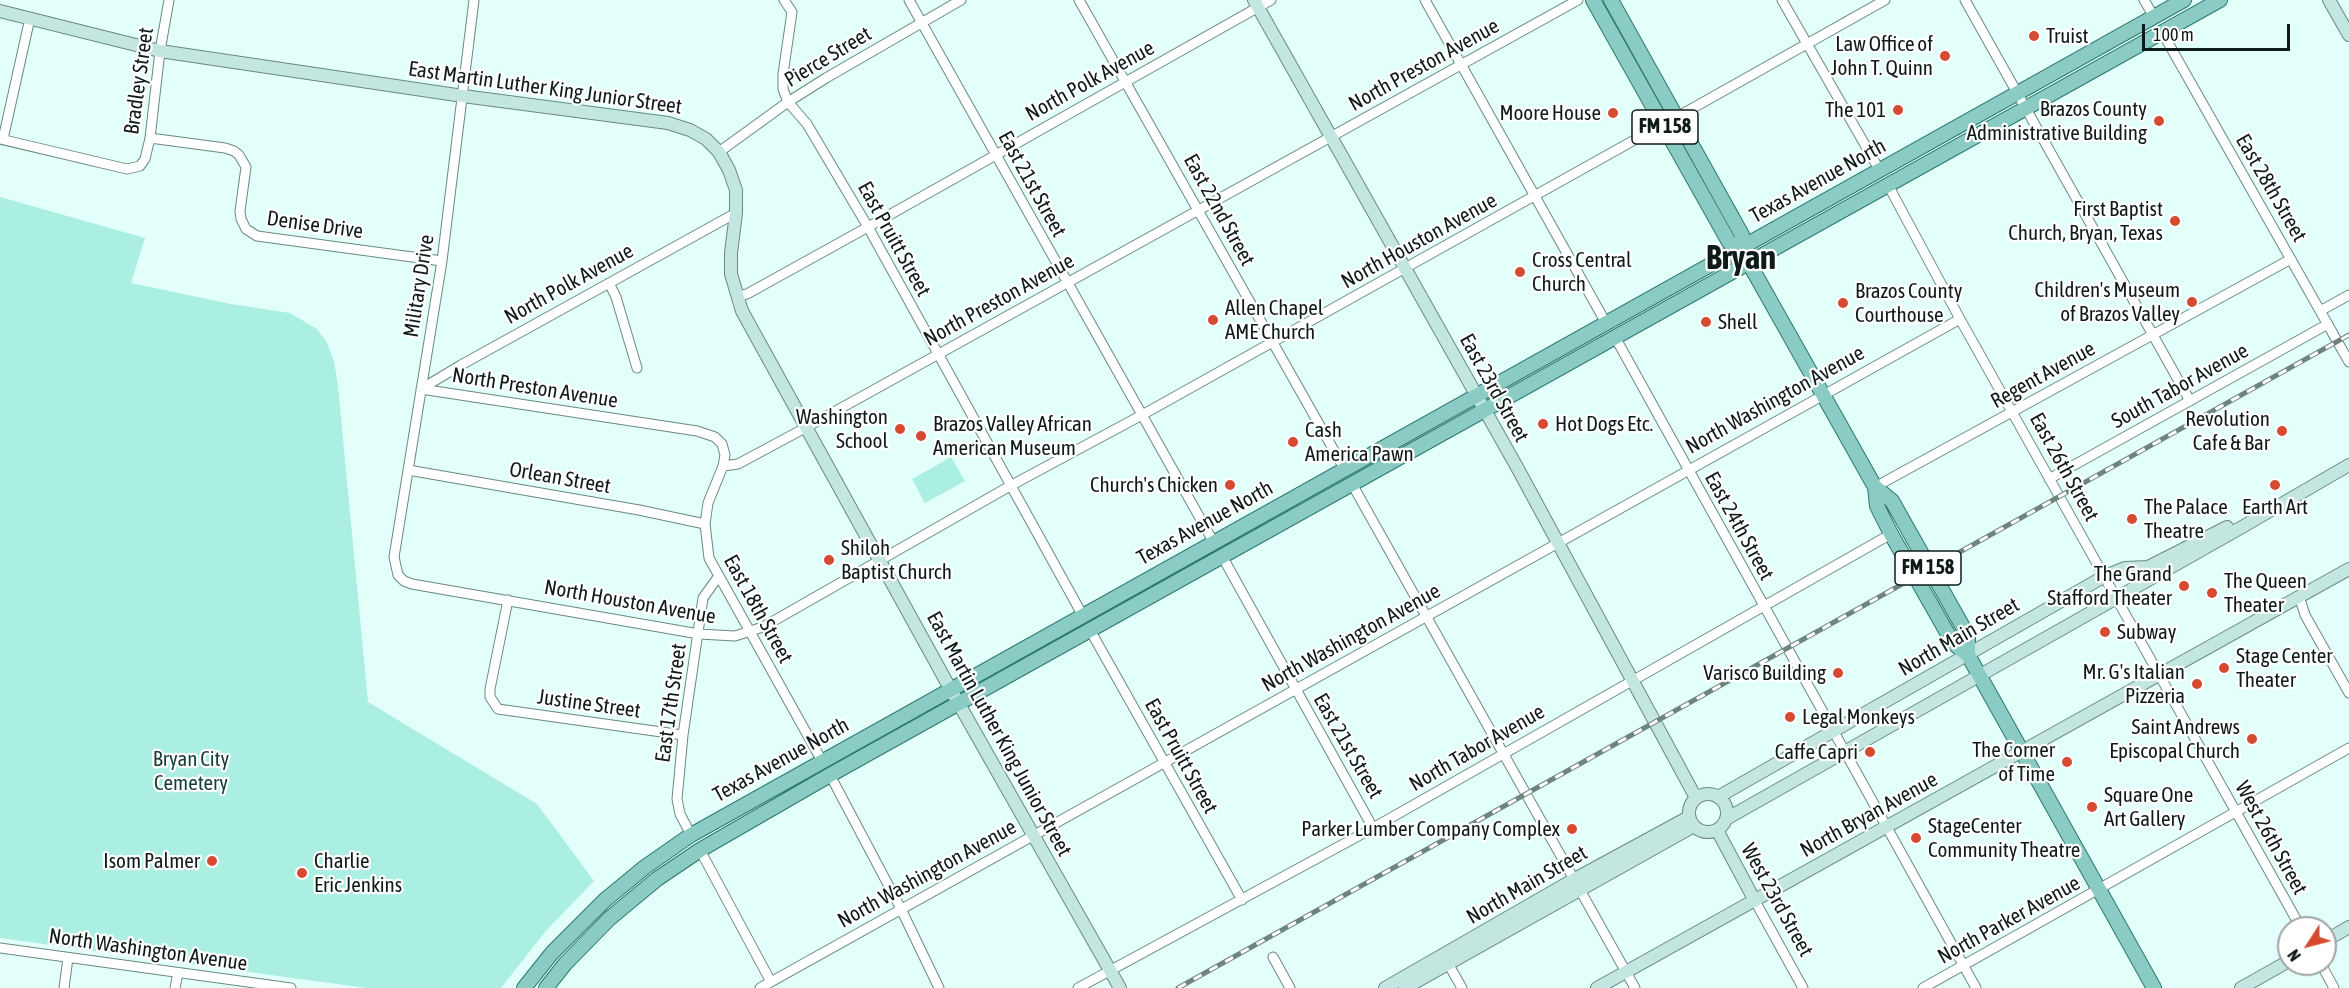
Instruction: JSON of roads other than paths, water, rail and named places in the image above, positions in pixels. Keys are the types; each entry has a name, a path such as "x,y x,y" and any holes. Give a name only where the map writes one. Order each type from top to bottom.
{"main road":[{"name":"FM 158","path":"1593,0 1729,242 1741,249 1875,487 1892,501 1968,636 1968,655"},
{"name":"FM 158","path":"1611,0 1742,235 1741,249"},
{"name":"Texas Avenue North","path":"524,988 568,936 605,900 645,867 691,835 2184,0"},
{"name":"Texas Avenue North","path":"546,988 565,964 610,918 657,879 700,850 830,775 2220,0"},
{"name":"FM 158","path":"1875,487 1877,507 1891,534 1953,643 1968,655 2154,988"},
{"path":"535,988 561,956 602,913 605,900"}],"street":[{"name":"Bradley Street","path":"1,139 127,169 140,166 145,159 150,138 160,51 169,0"},
{"name":"Military Drive","path":"398,575 394,557 442,261 474,0"},
{"path":"784,0 792,12 783,74 783,89 788,102"},
{"name":"East 21st Street","path":"909,0 1214,543"},
{"name":"Pierce Street","path":"719,152 788,102 961,0"},
{"name":"East 22nd Street","path":"1079,0 1345,470"},
{"name":"North Polk Avenue","path":"737,296 747,294 1127,82 1256,4 1271,0"},
{"path":"1425,0 1606,323"},
{"name":"North Preston Avenue","path":"421,389 708,434 722,444 725,455 723,466 738,464 1578,0"},
{"path":"1782,0 1880,171"},
{"path":"1677,117 1885,0"},
{"path":"1965,0 2190,401"},
{"path":"2144,0 2154,17"},
{"path":"2329,0 2349,35"},
{"name":"East 23rd Street","path":"1256,4 1558,543 1696,798"},
{"name":"East Martin Luther King Junior Street","path":"0,10 160,51 463,96 668,123 690,130 706,139 719,152 736,190 736,213 731,253 732,274 742,311 951,690 1120,988"},
{"path":"1,139 30,18"},
{"name":"East 28th Street","path":"2162,33 2349,362"},
{"name":"East Pruitt Street","path":"788,102 807,124 868,227 937,356 1083,616"},
{"name":"North Houston Avenue","path":"398,575 404,581 412,584 699,634 722,636 749,632 763,627 1010,486 1405,270 1663,124"},
{"name":"Denise Drive","path":"150,138 225,148 239,155 246,167 241,219 246,229 257,236 442,261"},
{"name":"East 26th Street","path":"1888,185 1960,319 2105,576"},
{"name":"North Polk Avenue","path":"421,389 736,213"},
{"name":"Regent Avenue","path":"1875,487 2291,259"},
{"path":"609,283 616,297 637,368"},
{"path":"2320,311 2349,295"},
{"name":"North Washington Avenue","path":"760,988 1960,319"},
{"name":"South Tabor Avenue","path":"2049,479 2328,324"},
{"name":"East 24th Street","path":"1615,337 1976,988"},
{"path":"2259,516 2349,465"},
{"name":"East 18th Street","path":"723,466 708,503 705,524 709,558 822,761"},
{"name":"Orlean Street","path":"408,470 639,510 705,524"},
{"path":"1352,484 1635,988"},
{"name":"North Main Street","path":"1718,797 2105,576 2126,568 2148,567 2241,520 2259,516"},
{"name":"North Main Street","path":"1726,819 2259,516"},
{"name":"North Tabor Avenue","path":"1078,988 1373,828 1891,534"},
{"name":"East 21st Street","path":"1222,556 1373,828"},
{"name":"North Bryan Avenue","path":"1596,988 2349,569"},
{"name":"West 26th Street","path":"2105,576 2294,916"},
{"name":"East 17th Street","path":"691,835 680,814 677,799 682,735 704,598 718,577"},
{"path":"2299,596 2305,615 2349,693"},
{"name":"Justine Street","path":"508,600 490,689 493,704 505,711 682,735"},
{"name":"East Pruitt Street","path":"1090,630 1242,900"},
{"name":"North Parker Avenue","path":"1923,988 2349,748"},
{"path":"830,775 901,909 939,988"},
{"path":"1708,794 1718,797 1726,806 1726,819 1717,830 1705,832 1691,822 1690,805 1696,798 1708,794"},
{"name":"North Main Street","path":"1385,988 1446,959 1691,822"},
{"name":"West 23rd Street","path":"1717,830 1803,988"},
{"path":"700,850 771,982"},
{"name":"North Washington Avenue","path":"0,948 291,988"},
{"path":"1274,957 1290,988"},
{"path":"64,988 68,958"},
{"path":"1446,959 1462,988"},
{"name":"North Main Street","path":"1405,988 1446,959"},
{"path":"2241,988 2277,968"},
{"path":"175,988 178,973"}],"railway":[{"path":"1178,988 2349,335"}],"place":[{"name":"Truist","path":"2034,36"},
{"name":"Law Office of John T. Quinn","path":"1945,56"},
{"name":"The 101","path":"1898,110"},
{"name":"Moore House","path":"1613,113"},
{"name":"Brazos County Administrative Building","path":"2159,121"},
{"name":"First Baptist Church, Bryan, Texas","path":"2175,221"},
{"name":"Cross Central Church","path":"1520,272"},
{"name":"Children's Museum of Brazos Valley","path":"2192,302"},
{"name":"Brazos County Courthouse","path":"1843,303"},
{"name":"Allen Chapel AME Church","path":"1213,320"},
{"name":"Shell","path":"1706,322"},
{"name":"Hot Dogs Etc.","path":"1543,424"},
{"name":"Washington School","path":"900,429"},
{"name":"Revolution Cafe & Bar","path":"2282,431"},
{"name":"Brazos Valley African American Museum","path":"921,436"},
{"name":"Cash America Pawn","path":"1293,442"},
{"name":"Church's Chicken","path":"1230,485"},
{"name":"Earth Art","path":"2275,485"},
{"name":"The Palace Theatre","path":"2132,519"},
{"name":"Shiloh Baptist Church","path":"829,560"},
{"name":"The Grand Stafford Theater","path":"2184,586"},
{"name":"The Queen Theater","path":"2212,593"},
{"name":"Subway","path":"2105,632"},
{"name":"Stage Center Theater","path":"2224,668"},
{"name":"Varisco Building","path":"1838,673"},
{"name":"Mr. G's Italian Pizzeria","path":"2197,684"},
{"name":"Legal Monkeys","path":"1790,717"},
{"name":"Saint Andrews Episcopal Church","path":"2252,739"},
{"name":"Caffe Capri","path":"1870,752"},
{"name":"The Corner of Time","path":"2067,762"},
{"name":"Square One Art Gallery","path":"2092,807"},
{"name":"Parker Lumber Company Complex","path":"1572,829"},
{"name":"StageCenter Community Theatre","path":"1916,838"},
{"name":"Isom Palmer","path":"212,861"},
{"name":"Charlie Eric Jenkins","path":"302,873"}],"district":[{"name":"Bryan","path":"1741,259"}],"park label":[{"name":"Bryan City Cemetery","path":"191,771"}]}
